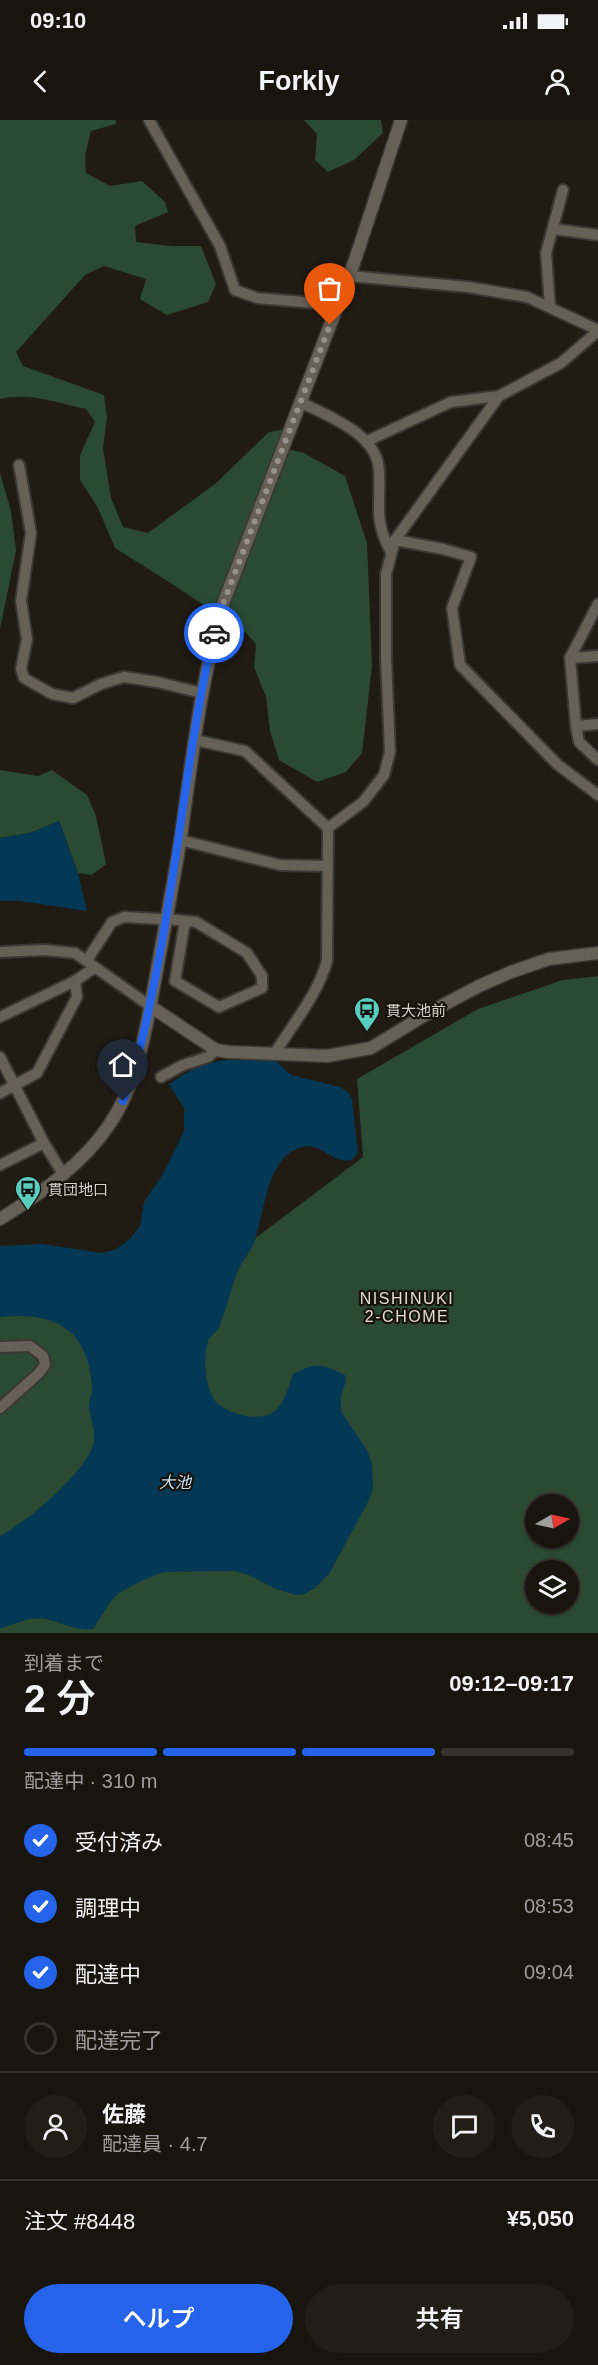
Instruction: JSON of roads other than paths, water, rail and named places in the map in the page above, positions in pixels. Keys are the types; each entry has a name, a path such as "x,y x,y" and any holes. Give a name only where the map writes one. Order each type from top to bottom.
{"street":[{"path":"149,120 220,246 235,290 257,298 338,305"},
{"path":"0,1219 63,1174 94,1145 110,1124 123,1101 134,1071 150,1006 166,920 202,693 214,633 223,604 349,276 401,120"},
{"path":"550,307 546,253 563,190"},
{"path":"554,229 598,235"},
{"path":"349,276 468,286 527,297 598,330 561,363 499,396 451,402 367,441"},
{"path":"328,828 363,802 384,775 390,752 386,658 386,574 395,540 499,396"},
{"path":"300,402 329,416 367,441 379,465 377,516 384,540 391,552"},
{"path":"19,465 31,533 21,601 27,639 21,669 24,678 52,693 73,698 101,684 124,677 202,693"},
{"path":"395,540 471,557 452,608 460,665 558,765 598,795"},
{"path":"598,604 570,658 579,742 598,760"},
{"path":"570,658 598,656"},
{"path":"576,726 598,724"},
{"path":"195,740 245,751 328,828 327,955 324,974 275,1053"},
{"path":"180,840 280,865 327,866"},
{"path":"0,1017 75,981 90,964 112,922 124,917 185,921 196,922 247,953 262,976 262,988 219,1007 174,981 185,921"},
{"path":"0,952 44,950 75,953 216,1050 327,1056 371,1048 478,986 549,959 598,953"},
{"path":"0,1093 37,1073 77,997 75,981"},
{"path":"161,1077 183,1065 208,1057 216,1050"},
{"path":"0,1057 44,1143 63,1174"},
{"path":"0,1165 44,1143"},
{"path":"0,1347 30,1346 43,1356 45,1365 39,1374 0,1408"}],"water":[{"path":"59,821 78,873 87,911 20,901 0,901 0,838 30,833"},
{"name":"大池","path":"254,1059 275,1060 291,1075 340,1087 348,1092 352,1099 358,1153 352,1160 344,1160 337,1159 318,1148 303,1147 294,1150 278,1166 268,1190 254,1244 238,1271 219,1327 208,1341 205,1361 208,1383 214,1399 219,1404 234,1413 252,1417 269,1414 276,1410 282,1403 293,1374 308,1367 324,1366 345,1375 341,1411 367,1450 372,1464 373,1489 367,1504 329,1574 314,1589 304,1594 296,1595 276,1589 249,1575 234,1571 163,1572 119,1593 111,1601 93,1629 74,1628 41,1618 0,1629 0,1536 25,1520 65,1485 86,1460 94,1443 94,1437 89,1407 92,1388 89,1365 75,1337 64,1327 36,1317 0,1317 0,1246 43,1244 101,1253 115,1250 130,1239 140,1226 144,1202 163,1174 184,1131 184,1108 169,1084 209,1063"}],"place":[{"name":"貫大池前","path":"367,1033"},
{"name":"貫団地口","path":"28,1212"}],"district":[{"name":"NISHINUKI 2-CHOME","path":"407,1307"}]}
